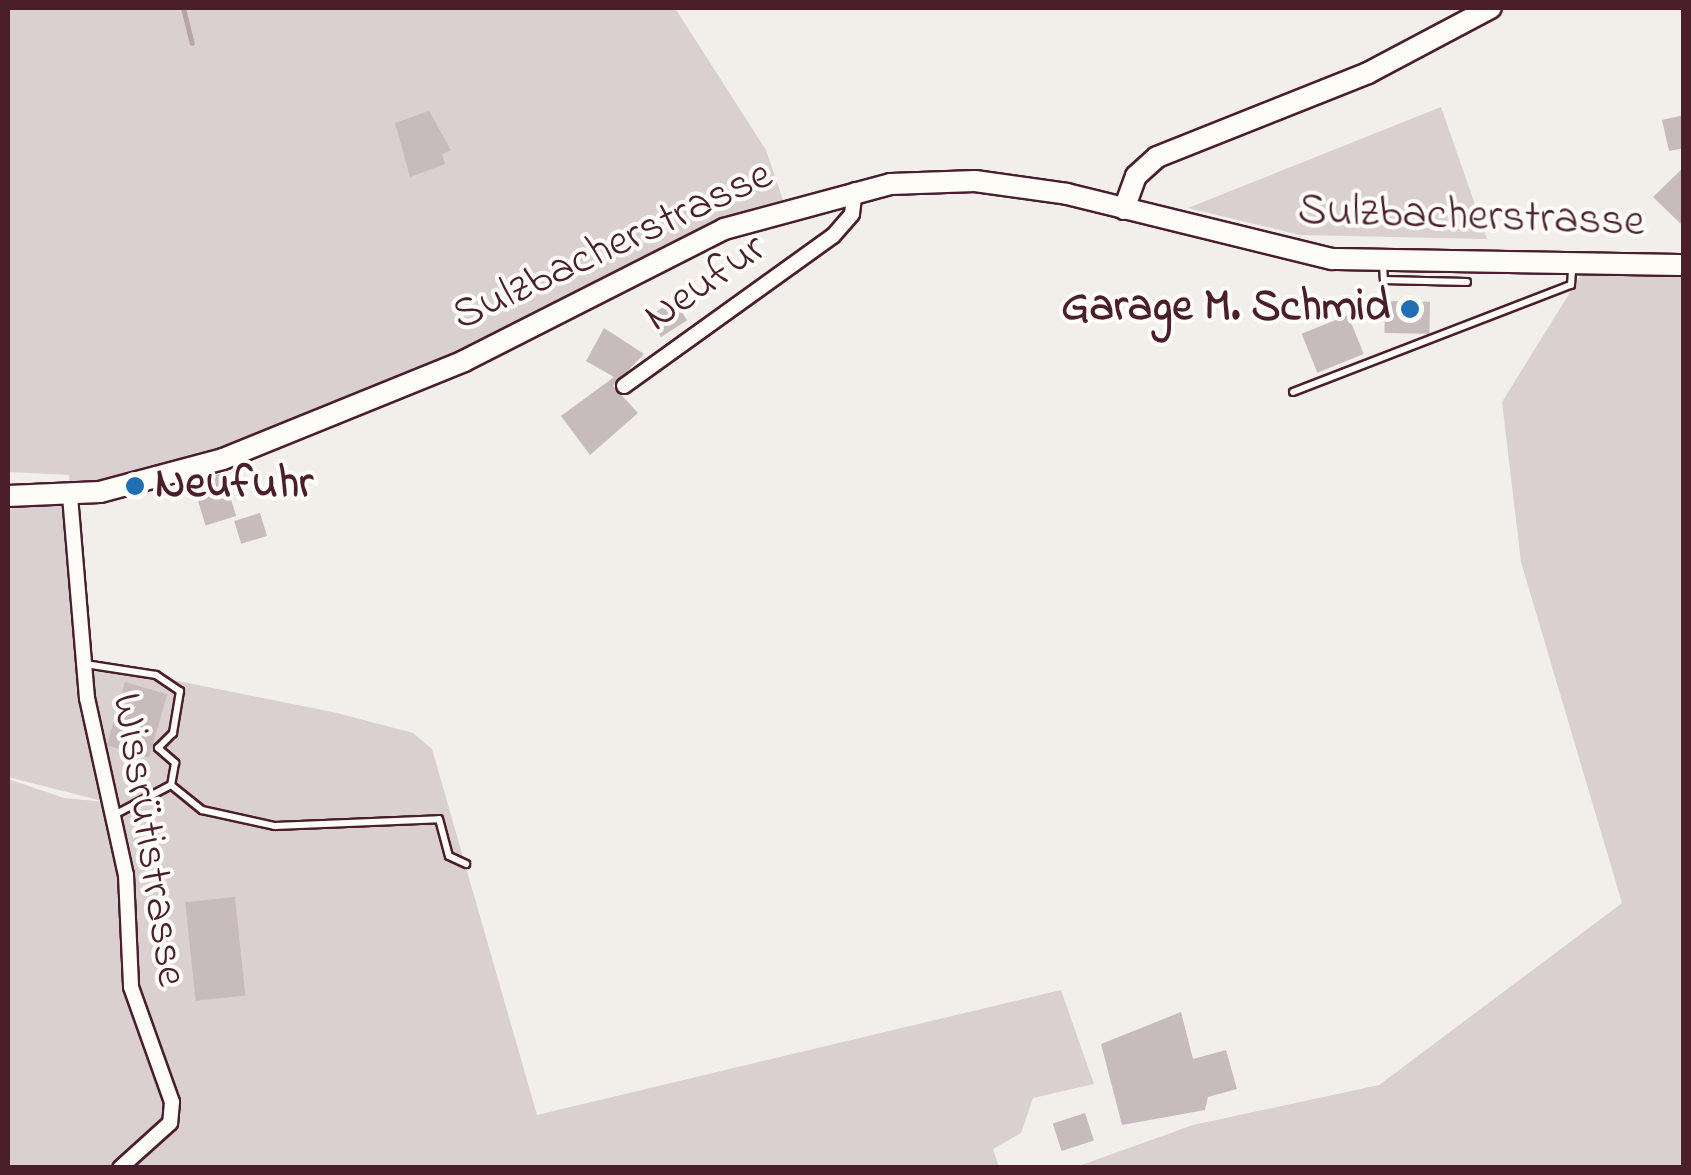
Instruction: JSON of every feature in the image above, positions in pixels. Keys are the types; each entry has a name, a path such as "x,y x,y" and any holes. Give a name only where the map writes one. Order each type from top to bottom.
{"street":[{"path":"1124,209 1136,176 1157,157 1368,73 1490,8"},
{"name":"Sulzbacherstrasse","path":"8,496 70,496 177,475 359,406 724,228 854,190 976,181 1124,209 1258,247 1383,261 1684,265"},
{"name":"Neufur","path":"624,386 833,236 852,214 854,190"},
{"name":"Wissrütistrasse","path":"70,496 84,664 113,816 131,987 172,1102 170,1123 120,1168"}],"lane":[{"path":"1383,261 1384,280 1467,282"},
{"path":"1293,392 1571,286 1572,263"},
{"path":"84,664 178,686 174,733 158,748 173,757 171,785"},
{"path":"113,816 171,785"},
{"path":"171,785 212,813 275,826 439,819 449,856 466,864"}],"shaded area":[{"path":"8,8 675,8 766,150 785,206 359,407 70,496 84,662 337,713 413,733 432,749 537,1115 1061,990 1094,1084 1033,1098 1021,1133 993,1149 999,1167 8,1167 8,779 64,798 106,802 8,777 8,496 70,495 69,475 8,472"},
{"path":"1441,107 1487,239 1300,235 1188,208"},
{"path":"1683,257 1683,1167 1073,1168 1193,1125 1379,1085 1622,903 1521,562 1502,402 1587,265"}],"building":[{"path":"429,111 451,150 442,154 445,164 410,177 395,123"},
{"path":"1684,115 1684,148 1669,151 1662,120"},
{"path":"1684,167 1684,227 1653,197"},
{"path":"674,300 687,320 661,337 648,317"},
{"path":"1385,301 1430,302 1429,334 1384,333"},
{"path":"1348,315 1364,354 1317,373 1302,334"},
{"path":"604,328 644,354 613,386 638,413 590,455 561,416 614,377 586,361"},
{"path":"223,473 236,516 206,525 192,482"},
{"path":"260,513 267,536 241,544 234,521"},
{"path":"125,682 167,694 149,758 107,745"},
{"path":"235,897 245,995 196,1001 185,902"},
{"path":"1181,1012 1193,1059 1226,1050 1237,1089 1208,1097 1205,1110 1122,1125 1101,1044"},
{"path":"1085,1113 1094,1141 1062,1151 1053,1124"}],"waterway":[{"path":"183,8 192,43"}],"place":[{"name":"Garage M. Schmid","path":"1410,309"},
{"name":"Neufuhr","path":"135,486"}]}
